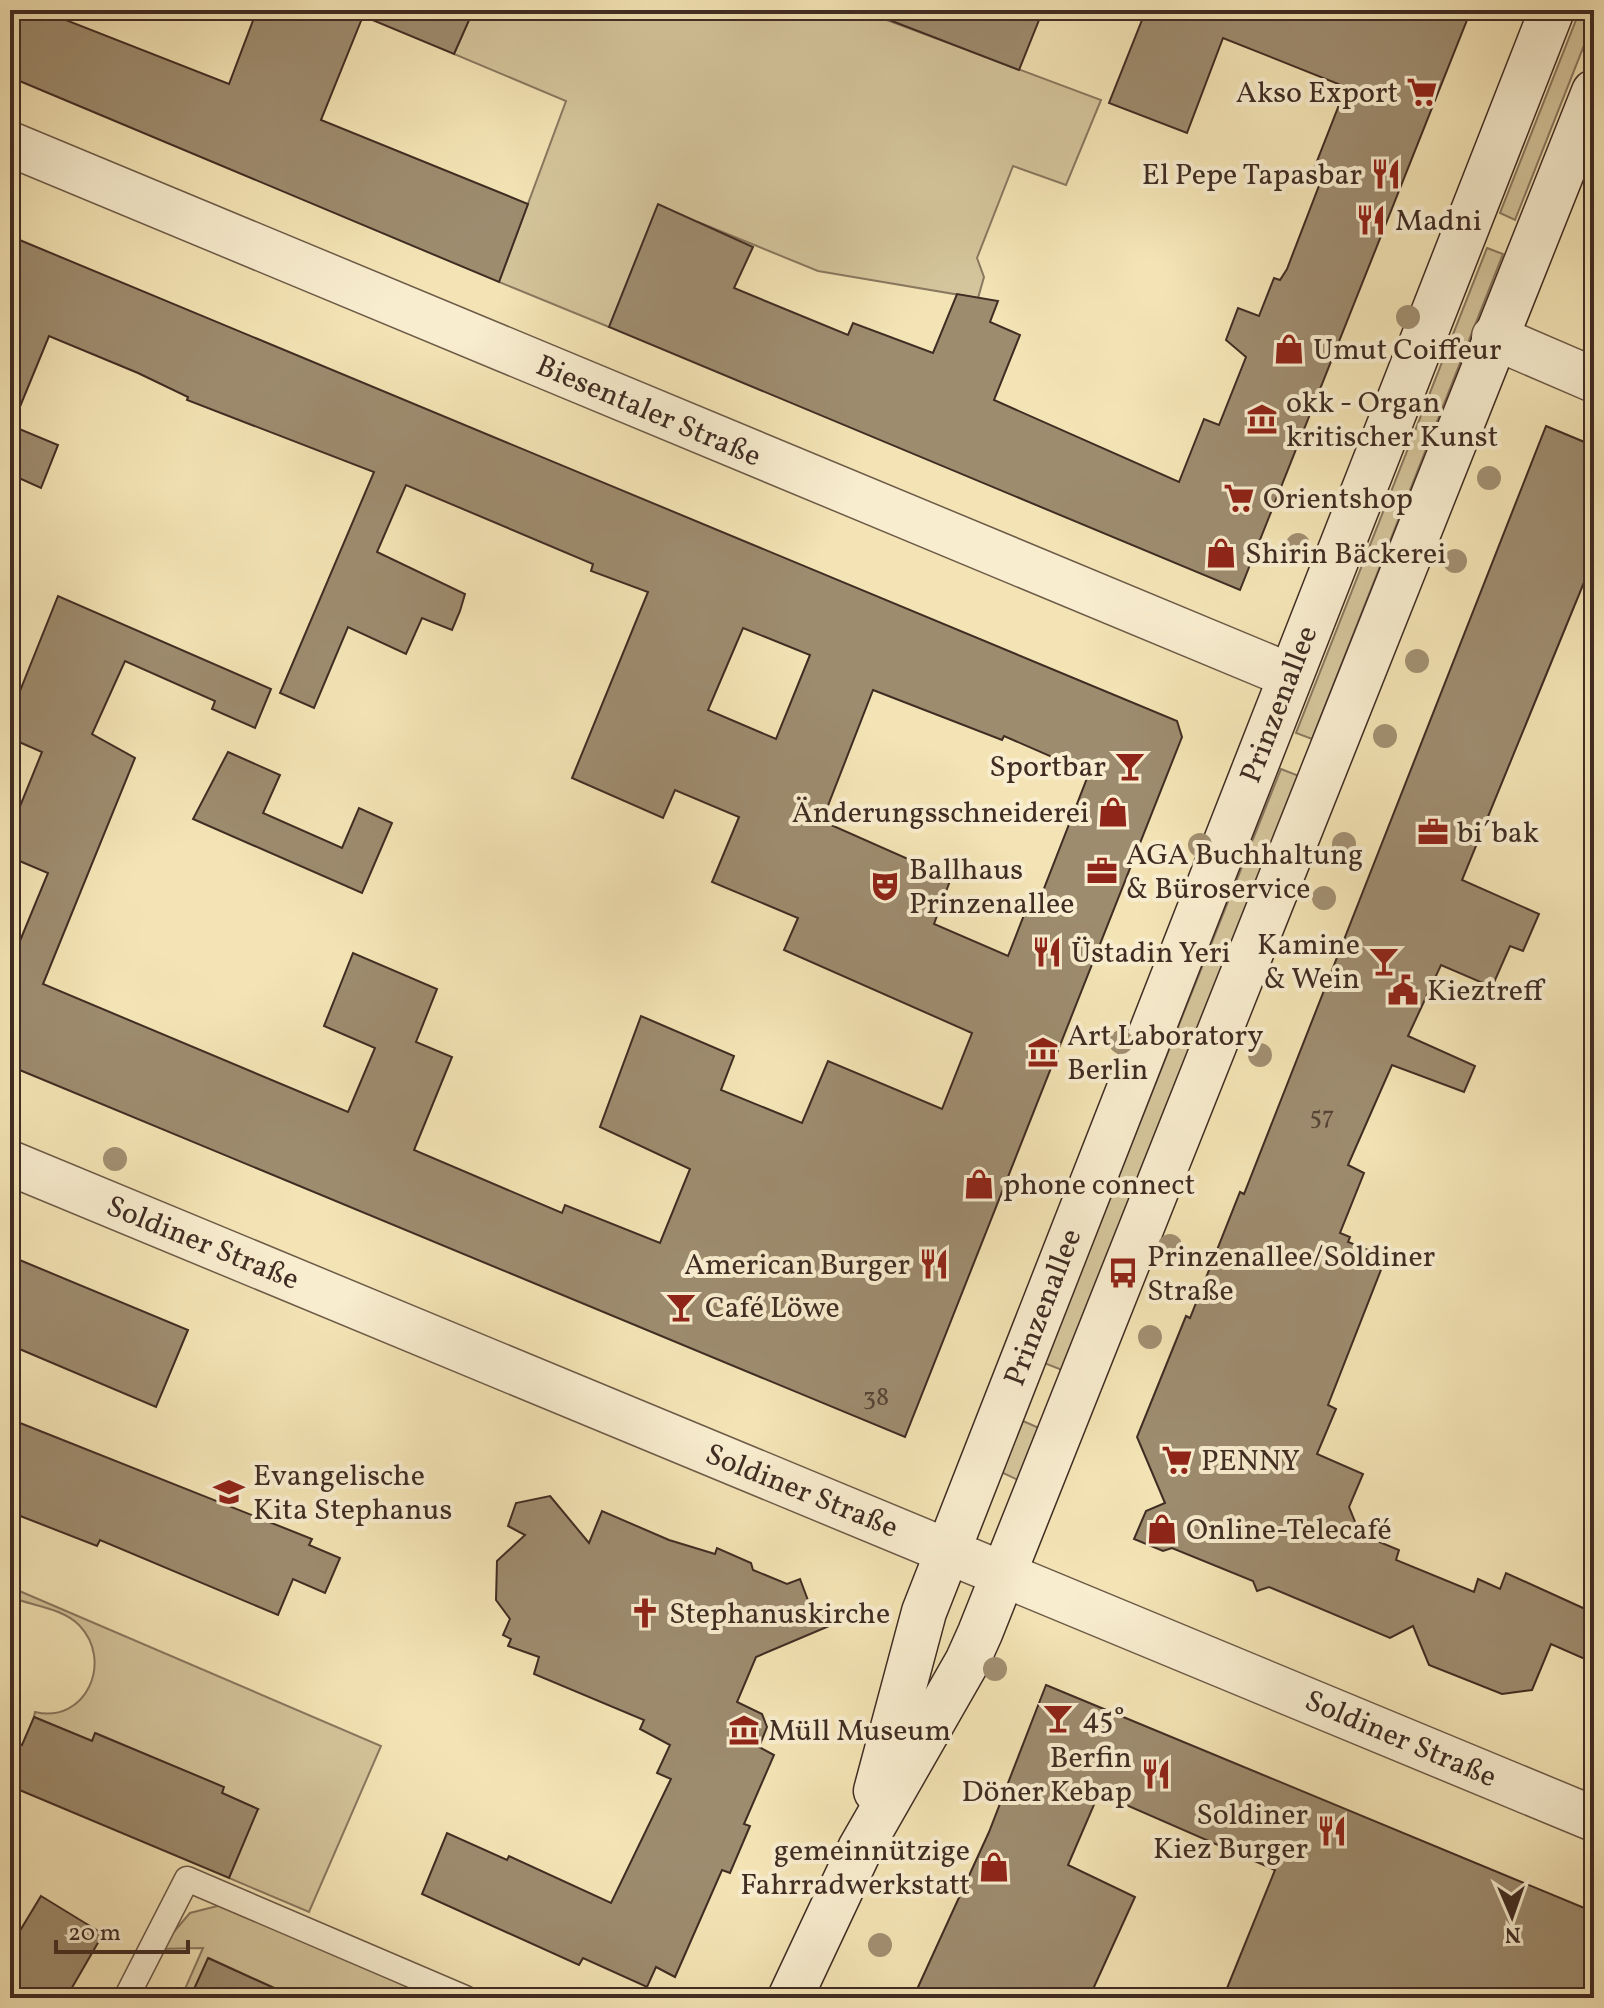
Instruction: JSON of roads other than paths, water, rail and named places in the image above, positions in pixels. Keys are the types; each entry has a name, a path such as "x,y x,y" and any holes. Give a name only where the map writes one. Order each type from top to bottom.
{"main road":[{"name":"Prinzenallee","path":"860,1849 924,1612 1288,675 1552,10"},
{"name":"Prinzenallee","path":"790,1998 860,1849 967,1662 1594,92"},
{"name":"Biesentaler Straße","path":"10,144 1288,675"},
{"path":"1494,337 1594,380"},
{"name":"Soldiner Straße","path":"10,1163 1594,1819"},
{"name":"Prinzenallee","path":"1007,1399 1064,1422"}],"lane":[{"path":"126,1998 187,1879 465,1998"}],"place":[{"name":"Akso Export","path":"1422,92"},
{"name":"El Pepe Tapasbar","path":"1386,174"},
{"name":"Madni","path":"1371,220"},
{"name":"Umut Coiffeur","path":"1289,349"},
{"name":"okk - Organ kritischer Kunst","path":"1262,419"},
{"name":"Orientshop","path":"1239,498"},
{"name":"Shirin Bäckerei","path":"1221,553"},
{"name":"Sportbar","path":"1130,766"},
{"name":"Änderungsschneiderei","path":"1113,812"},
{"name":"bi´bak","path":"1433,832"},
{"name":"AGA Buchhaltung & Büroservice","path":"1102,871"},
{"name":"Ballhaus Prinzenallee","path":"885,886"},
{"name":"Üstadin Yeri","path":"1047,952"},
{"name":"Kamine & Wein","path":"1384,961"},
{"name":"Kieztreff","path":"1403,990"},
{"name":"Art Laboratory Berlin","path":"1043,1052"},
{"name":"phone connect","path":"979,1184"},
{"name":"American Burger","path":"934,1264"},
{"name":"Prinzenallee/Soldiner Straße","path":"1123,1273"},
{"name":"Café Löwe","path":"681,1307"},
{"name":"PENNY","path":"1177,1460"},
{"name":"Evangelische Kita Stephanus","path":"229,1492"},
{"name":"Online-Telecafé","path":"1162,1529"},
{"name":"Stephanuskirche","path":"645,1613"},
{"name":"45°","path":"1058,1718"},
{"name":"Müll Museum","path":"744,1730"},
{"name":"Berfin Döner Kebap","path":"1156,1774"},
{"name":"Soldiner Kiez Burger","path":"1332,1831"},
{"name":"gemeinnützige Fahrradwerkstatt","path":"994,1867"}]}
